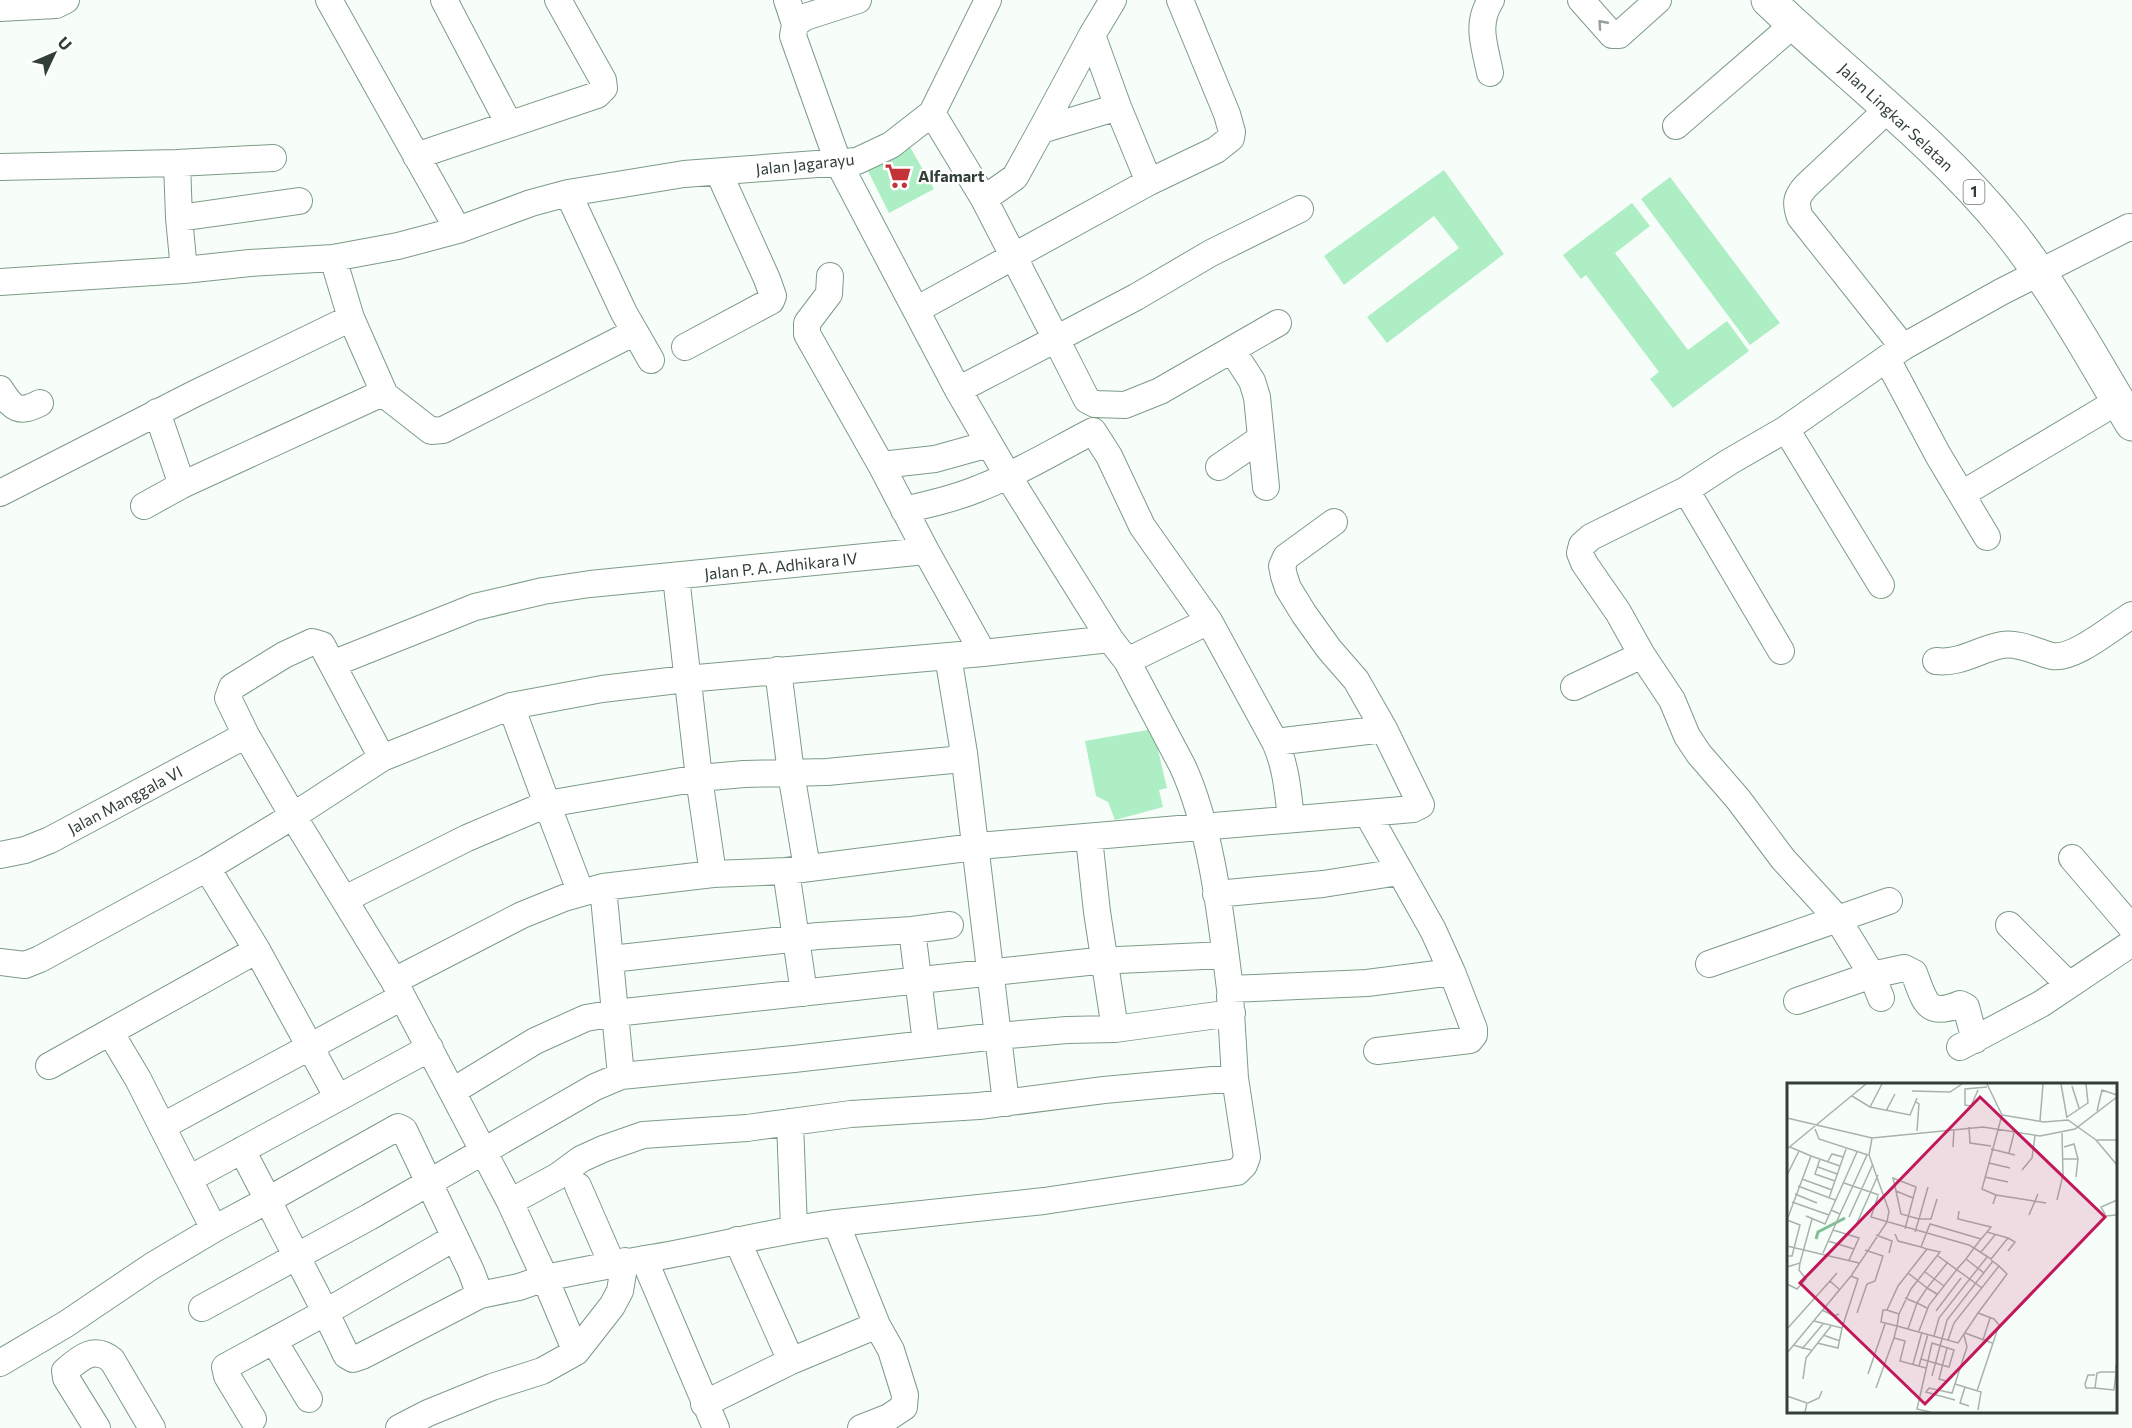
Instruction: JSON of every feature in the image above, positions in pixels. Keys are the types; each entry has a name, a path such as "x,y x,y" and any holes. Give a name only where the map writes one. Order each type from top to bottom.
{"highway":[{"name":"Jalan Lingkar Selatan","path":"1768,0 1889,108 1970,188 2006,228 2040,272 2125,413"}],"street":[{"path":"0,8 56,5 66,0"},
{"path":"329,0 458,230"},
{"path":"444,0 509,124"},
{"path":"416,156 597,95 604,88 603,80 558,0"},
{"path":"242,1150 295,1258 326,1312 346,1354 353,1359 480,1295 519,1287 545,1278 794,1228 1044,1201 1237,1172 1244,1165 1247,1157 1235,1078 1231,1001 1225,955 1204,826 1189,780 1127,661 994,481 975,450 958,390 838,162 793,36 795,24 787,0"},
{"path":"795,24 805,17 858,0"},
{"name":"Jalan Jagarayu","path":"0,282 333,258 398,246 458,230 531,202 568,193 684,174 857,160 891,145 932,113 988,0"},
{"path":"984,199 1014,177 1113,0"},
{"path":"916,310 1149,182 1216,150 1231,138 1232,132 1227,114 1180,0"},
{"path":"1490,73 1481,25 1491,0"},
{"path":"1581,0 1612,34 1619,35 1658,0"},
{"path":"1676,126 1794,24"},
{"path":"1092,35 1149,182"},
{"path":"1041,130 1118,106"},
{"path":"1889,108 1806,186 1798,195 1796,204 1800,217 1895,353 1938,455 1987,537"},
{"path":"932,113 984,199 1087,400 1095,404 1125,405 1160,391 1278,323"},
{"path":"0,167 177,163 273,158"},
{"path":"177,163 184,270"},
{"path":"685,347 771,302 773,296 718,172"},
{"path":"568,193 624,313 651,360"},
{"path":"179,218 299,201"},
{"path":"958,390 1136,297 1211,253 1300,209"},
{"path":"1882,981 1836,918 1783,859 1756,822 1699,754 1687,736 1672,700 1642,655 1618,612 1584,563 1580,553 1582,545 1597,534 1686,490 1786,429 1895,353 2040,272 2129,227 2132,228"},
{"path":"333,258 351,318 385,395 431,431 443,430 635,332"},
{"path":"830,276 829,294 807,323 807,334 983,652"},
{"path":"0,493 157,412 351,318"},
{"path":"1232,350 1252,381 1257,397 1266,487"},
{"path":"0,389 8,402 19,409 27,410 40,403"},
{"path":"144,506 182,485 358,403 385,395"},
{"path":"157,412 182,485"},
{"path":"1962,494 2125,413"},
{"path":"1786,429 1881,585"},
{"path":"903,508 953,498 994,481 1093,430 1109,456 1142,526 1209,621 1275,742 1286,776 1291,819"},
{"path":"1219,467 1260,439"},
{"path":"882,467 975,450"},
{"path":"1686,490 1781,651"},
{"path":"163,1126 311,1046 398,989 522,915 592,890 713,874 796,869 976,847 1330,817 1413,809 1421,805 1384,729 1356,680 1329,649 1304,614 1288,588 1284,576 1282,566 1286,557 1334,522"},
{"name":"Jalan P. A. Adhikara IV","path":"332,664 475,607 543,591 590,584 926,551"},
{"path":"676,577 686,679 713,874"},
{"path":"1936,661 1957,661 2006,644 2053,656 2066,656 2132,615"},
{"path":"1127,661 1209,621"},
{"path":"0,962 25,965 40,959 207,868 382,758 511,706 602,689 686,679 1110,639"},
{"path":"382,758 322,645 312,642 284,655 232,687 228,698 246,735 398,989 453,1091 510,1202 576,1352"},
{"path":"1574,687 1642,655"},
{"path":"948,656 964,753 1006,1103"},
{"path":"778,670 791,773 796,869 795,939 804,993"},
{"path":"511,706 547,804 592,890 611,959 621,1076"},
{"path":"1275,742 1384,729"},
{"name":"Jalan Manggala VI","path":"0,855 24,850 50,840 246,735"},
{"path":"345,899 467,838 547,804 699,778 744,774 827,772 952,760 964,753"},
{"path":"1367,813 1433,930 1474,1029 1474,1035 1470,1040 1377,1051"},
{"path":"1089,838 1115,1029"},
{"path":"2072,858 2132,928"},
{"path":"207,868 257,950 338,1098"},
{"path":"1216,894 1323,884 1399,872"},
{"path":"1709,964 1889,901"},
{"path":"611,959 950,925"},
{"path":"2009,925 2069,985"},
{"path":"912,930 926,1043"},
{"path":"1797,1001 1882,981 1904,968 1914,973 1925,1000 1933,1008 1945,1010 1960,1004 1966,1007 1968,1044 2041,1004 2132,943"},
{"path":"49,1066 257,950"},
{"path":"453,1091 535,1041 586,1018 1105,960 1225,955"},
{"path":"202,1308 595,1088 621,1076 997,1036 1067,1030 1115,1029 1231,1001 1452,972"},
{"path":"110,1032 163,1126 214,1229"},
{"path":"189,1179 430,1048"},
{"path":"510,1202 558,1176 581,1159 636,1137 747,1128 851,1114 1006,1103 1104,1090 1235,1078"},
{"path":"790,1122 794,1228"},
{"path":"0,1363 66,1324 152,1266 214,1229 398,1127 404,1130 480,1295"},
{"path":"578,1186 627,1261 716,1428"},
{"path":"836,1223 877,1325 891,1350 905,1395 904,1407 890,1417 861,1428"},
{"path":"253,1419 227,1376 225,1367 454,1238"},
{"path":"737,1240 791,1361"},
{"path":"399,1428 428,1413 492,1387 542,1371 576,1352 612,1306 620,1291 627,1261"},
{"path":"704,1404 791,1361 877,1325"},
{"path":"274,1341 309,1399"},
{"path":"98,1428 66,1378 65,1371 94,1352 104,1353 112,1360 153,1428"}],"building":[{"name":"Alfamart","path":"906,140 934,189 889,213 864,163"},
{"path":"1444,170 1504,254 1387,343 1367,317 1459,248 1434,216 1344,285 1324,256"},
{"path":"1670,177 1780,323 1750,345 1641,199"},
{"path":"1632,203 1650,226 1615,253 1688,350 1727,321 1749,351 1673,408 1650,379 1659,372 1586,275 1581,279 1563,255"},
{"path":"1153,729 1167,788 1159,790 1163,807 1115,820 1108,802 1096,796 1085,741"}],"place":[{"name":"Alfamart","path":"898,176"}]}
